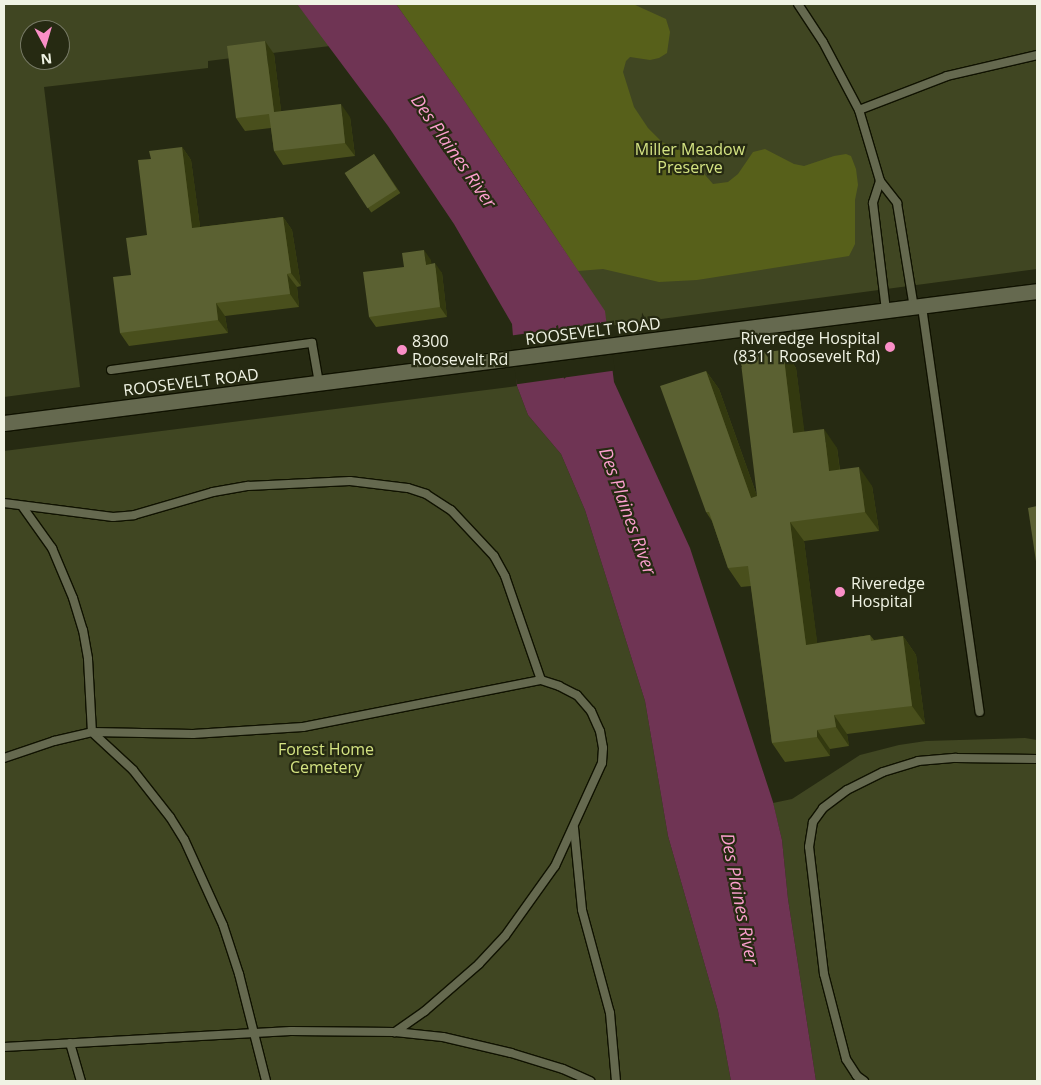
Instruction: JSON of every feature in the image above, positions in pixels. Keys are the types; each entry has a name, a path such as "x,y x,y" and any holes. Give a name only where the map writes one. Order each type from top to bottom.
{"main road":[{"name":"ROOSEVELT ROAD","path":"4,423 1037,291"}],"lane":[{"path":"798,4 823,42 860,110 880,181 897,203 918,307 980,712"},
{"path":"860,110 947,76 1037,55"},
{"path":"880,181 873,203 886,311"},
{"path":"111,370 312,343 319,383"},
{"path":"4,502 22,506 113,517 134,515 213,492 248,486 350,481 408,488 426,494 451,510 494,556 505,576 541,680"},
{"path":"22,506 52,548 74,598 83,630 88,659 92,732 134,770 170,817 184,839 223,925 266,1081"},
{"path":"4,758 54,740 92,732 193,734 303,727 541,680 577,695 591,711 600,731 603,748 602,763 555,866 505,936 479,964 425,1011 395,1032"},
{"path":"864,1081 857,1076 846,1059 824,974 809,847 813,822 823,808 847,790 883,772 918,761 956,758 1037,760"},
{"path":"574,825 582,910 610,1013 616,1081"},
{"path":"4,1047 253,1032 395,1032 443,1038 511,1053 563,1069 590,1081"},
{"path":"70,1043 81,1081"}],"green space":[{"path":"4,4 297,4 330,46 208,61 208,68 44,87 80,387 4,397"},
{"name":"Miller Meadow Preserve","path":"396,4 1037,4 1037,269 609,326 609,322 606,322 604,311 528,195"},
{"path":"396,4 633,4 666,19 670,32 667,53 659,58 650,60 630,57 626,61 623,72 634,107 648,128 662,142 686,153 713,184 728,182 738,174 753,152 765,149 794,164 804,166 834,156 846,154 851,156 856,169 858,185 855,200 855,244 849,256 697,280 659,282 603,269 578,271 459,93"},
{"name":"Forest Home Cemetery","path":"517,386 528,415 561,454 585,510 645,701 668,836 718,1011 731,1081 4,1081 4,451"},
{"path":"1025,738 1037,740 1037,1081 816,1081 788,899 782,840 773,803 792,799 860,755 899,745 926,741"}],"water":[{"name":"Des Plaines River","path":"297,4 396,4 459,93 605,311 614,382 690,548 773,802 782,840 788,899 816,1081 731,1081 718,1011 668,836 645,701 585,510 561,454 528,415 517,386 512,324 454,224 388,126","holes":["558,325 566,377 564,379 556,326"]}],"pier":[{"path":"608,322 615,371 517,384 510,336"}],"building":[{"path":"265,41 274,112 341,104 345,143 274,151 269,114 236,118 227,46"},
{"path":"182,147 192,228 283,217 291,273 287,274 290,294 216,303 218,320 120,333 113,277 131,275 126,238 147,235 138,160 151,159 149,151"},
{"path":"374,154 397,189 368,208 345,173"},
{"path":"424,250 426,265 435,263 440,307 369,317 363,272 404,267 402,253"},
{"path":"783,350 793,433 824,429 829,471 859,467 865,512 790,522 806,645 870,635 871,641 903,636 912,706 834,715 836,727 817,730 817,737 772,743 748,566 728,568 709,512 706,512 660,386 706,371 751,498 757,496 740,355"},
{"path":"1037,506 1037,568 1028,508"}],"place":[{"name":"Riveredge Hospital (8311 Roosevelt Rd)","path":"890,347"},
{"name":"8300 Roosevelt Rd","path":"402,350"},
{"name":"Riveredge Hospital","path":"840,592"}]}
